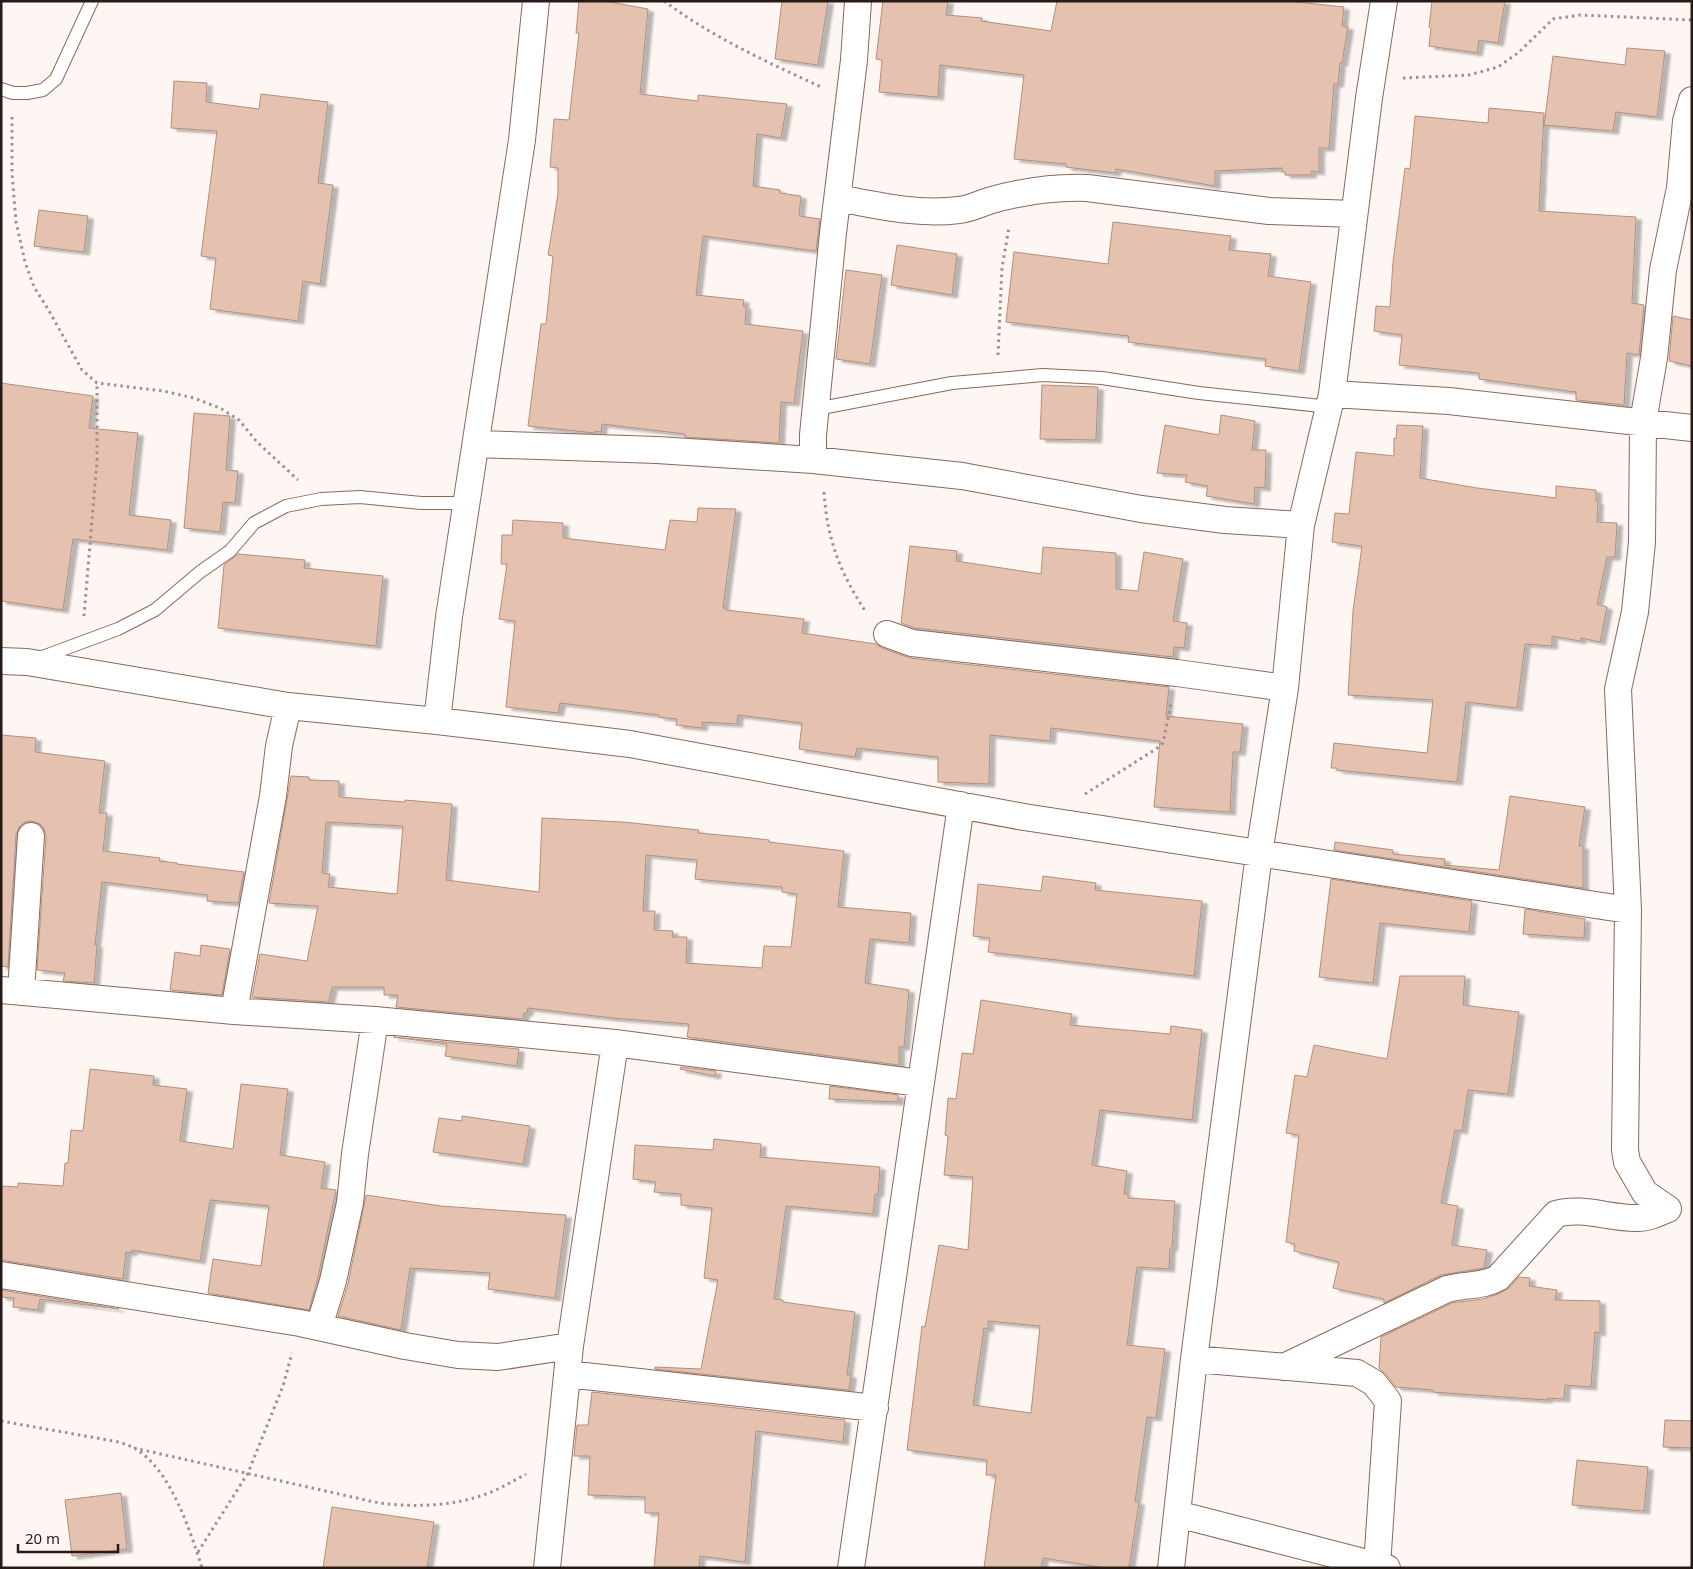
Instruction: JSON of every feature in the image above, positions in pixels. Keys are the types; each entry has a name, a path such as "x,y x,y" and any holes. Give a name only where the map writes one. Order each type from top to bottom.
{"street":[{"path":"437,721 449,617 522,140 536,1"},
{"path":"818,460 813,435 858,1"},
{"path":"1171,1568 1194,1360 1259,854 1285,688 1301,525 1331,400 1354,214 1384,1"},
{"path":"1284,1367 1447,1289 1484,1284 1498,1278 1556,1214 1568,1211 1636,1218 1651,1216 1668,1209 1645,1193 1627,1162 1625,1150 1628,910 1618,689 1635,612 1642,542 1644,422 1654,358 1663,270 1680,188 1690,114"},
{"path":"838,198 930,213 962,210 992,200 1058,187 1087,188 1269,211 1354,214"},
{"path":"1331,400 1449,401 1692,428"},
{"path":"476,444 657,450 818,460 962,476 1141,509 1225,520 1301,525"},
{"path":"886,634 912,643 1177,673 1285,688"},
{"path":"1,661 27,662 288,706 437,721 630,744 1034,818 1628,910"},
{"path":"234,1011 273,796 279,746 288,706"},
{"path":"851,1568 961,805"},
{"path":"31,836 7,992 234,1011 375,1020 615,1042 920,1083"},
{"path":"310,1325 333,1281 350,1203 355,1154 375,1020"},
{"path":"547,1568 570,1346 615,1042"},
{"path":"1,1275 310,1325 406,1346 458,1355 498,1357 570,1346"},
{"path":"1177,1514 1382,1567 1388,1401 1374,1383 1356,1373 1194,1360"},
{"path":"567,1374 875,1408"}],"lane":[{"path":"7,91 27,93 43,90 56,79 92,1"},
{"path":"816,409 952,382 1043,375 1102,378 1198,392 1331,400"},
{"path":"27,662 118,629 155,610 200,572 230,551 254,523 286,506 322,499 360,497 421,503 466,503"}],"path":[{"path":"664,1 686,17 771,64 849,100"},
{"path":"1372,79 1469,75 1498,67 1518,53 1553,19 1580,15 1692,20"},
{"path":"7,91 16,222 25,262 34,287 82,370 97,382 163,391 194,398 220,408 239,420 257,442 322,499"},
{"path":"996,379 1002,268 1015,195"},
{"path":"82,641 97,460 97,382"},
{"path":"818,460 826,517 838,560 850,588 873,622 886,634"},
{"path":"1082,796 1163,743 1177,673"},
{"path":"198,1552 248,1473 310,1325"},
{"path":"1,1421 119,1442 134,1448 379,1504 400,1506 438,1505 474,1498 497,1490 560,1456"},
{"path":"134,1448 149,1460 161,1474 188,1525 202,1568"}],"building":[{"path":"579,1 605,1 648,9 640,94 698,101 698,95 787,104 781,138 757,134 753,186 780,190 780,193 801,196 799,216 820,219 816,251 703,236 696,295 744,300 743,306 746,307 745,324 803,331 794,403 781,402 779,443 685,437 685,434 602,424 601,432 595,431 595,433 528,426 541,324 546,324 553,256 548,255 558,194 558,168 550,167 554,119 569,120 579,33 576,33"},
{"path":"782,1 828,1 818,65 775,59"},
{"path":"883,1 948,1 946,15 982,18 981,21 1051,31 1057,1 1288,1 1344,7 1342,26 1348,27 1342,63 1340,63 1338,84 1334,84 1329,148 1319,148 1319,172 1311,171 1311,175 1285,175 1285,172 1282,172 1282,168 1215,171 1215,186 1116,169 1115,173 1066,167 1066,164 1014,159 1024,75 940,65 938,97 879,92 882,60 876,59"},
{"path":"1432,1 1505,1 1498,43 1479,40 1477,53 1429,46"},
{"path":"1627,48 1665,51 1657,117 1616,112 1613,131 1544,125 1553,56 1625,65"},
{"path":"174,81 207,83 206,102 259,109 261,94 328,102 318,183 333,185 320,284 303,281 298,321 210,309 216,258 201,256 217,131 171,128"},
{"path":"1489,108 1544,113 1539,211 1636,217 1632,303 1644,305 1639,355 1627,353 1624,405 1576,400 1576,392 1479,379 1479,373 1399,365 1402,335 1374,331 1376,306 1390,307 1393,262 1405,168 1410,169 1415,116 1488,123"},
{"path":"39,210 88,216 84,252 34,246"},
{"path":"1113,222 1231,236 1229,250 1271,254 1268,276 1311,282 1299,371 1265,366 1266,359 1128,342 1129,336 1006,322 1014,252 1108,264"},
{"path":"897,245 957,254 952,295 891,285"},
{"path":"846,270 882,275 870,364 836,359"},
{"path":"1673,316 1692,320 1692,366 1669,361"},
{"path":"1,383 93,396 89,428 138,433 129,515 171,520 167,550 73,539 63,610 1,601"},
{"path":"1042,385 1098,387 1096,440 1040,439"},
{"path":"194,413 230,416 226,470 238,471 235,503 223,502 220,532 184,528"},
{"path":"1221,415 1255,421 1252,450 1266,450 1265,488 1255,487 1254,504 1206,496 1208,486 1185,482 1187,475 1157,473 1165,425 1219,435"},
{"path":"1397,425 1423,426 1420,478 1477,488 1556,498 1556,486 1596,490 1596,501 1598,502 1597,522 1617,523 1615,557 1607,557 1597,604 1607,607 1600,642 1581,638 1580,641 1552,636 1552,646 1525,644 1517,708 1466,702 1457,782 1331,768 1334,743 1427,753 1433,700 1348,695 1353,611 1362,546 1332,542 1335,513 1349,514 1356,452 1394,456 1394,438 1396,439"},
{"path":"698,508 736,509 723,608 726,608 726,610 804,619 802,633 876,644 910,658 1169,687 1166,716 1243,724 1240,752 1233,752 1230,812 1154,807 1160,741 1051,728 1050,741 990,735 989,784 938,782 938,757 857,748 855,757 799,749 802,723 738,715 737,724 702,722 702,728 676,725 677,719 659,717 659,715 560,703 558,713 506,707 515,621 499,619 507,564 501,564 502,535 512,535 513,520 563,523 563,538 665,550 670,520 697,522"},
{"path":"910,546 957,551 956,561 1041,574 1043,547 1116,553 1116,589 1138,591 1144,552 1183,559 1173,621 1187,623 1184,648 1174,647 1173,657 915,628 901,623"},
{"path":"238,554 305,560 304,568 383,576 376,646 218,628 224,565"},
{"path":"1,735 36,738 35,752 105,761 99,813 107,813 103,851 160,858 159,861 177,864 244,872 238,903 207,901 208,895 102,882 95,945 97,945 94,983 63,981 65,973 37,970 46,836 40,824 32,821 25,822 19,827 16,835 8,967 1,966"},
{"path":"291,776 309,777 309,780 339,781 339,797 452,804 446,880 539,892 542,818 623,822 699,830 698,833 769,840 769,842 844,851 838,907 911,913 909,943 870,939 865,983 909,990 904,1047 899,1047 899,1065 687,1037 689,1024 613,1018 528,1008 527,1013 524,1013 523,1019 396,1007 398,995 384,995 384,987 332,987 329,1002 252,997 260,954 307,961 318,906 269,903","holes":["326,822 403,826 397,894 328,887 330,874 322,873","646,855 697,860 695,879 782,887 782,892 797,894 791,947 764,946 762,968 686,963 687,937 672,937 673,931 654,930 655,911 643,911"]},
{"path":"1510,796 1585,807 1579,846 1583,846 1583,888 1334,850 1335,842 1393,850 1393,854 1445,859 1444,865 1499,870"},
{"path":"1043,876 1096,883 1095,890 1202,901 1194,976 988,952 990,938 973,936 978,884 1041,891"},
{"path":"1331,879 1472,901 1469,932 1380,923 1373,983 1319,977"},
{"path":"1525,909 1585,919 1584,938 1523,934"},
{"path":"201,945 230,949 222,995 170,990 175,952 200,956"},
{"path":"1400,976 1465,976 1463,1005 1519,1012 1508,1094 1468,1090 1462,1131 1455,1130 1441,1203 1458,1206 1452,1245 1487,1250 1484,1268 1441,1275 1384,1303 1384,1299 1333,1288 1339,1262 1294,1251 1295,1244 1286,1242 1299,1135 1286,1133 1295,1075 1307,1077 1314,1045 1387,1059"},
{"path":"981,1000 1072,1014 1070,1025 1170,1034 1171,1026 1202,1030 1192,1120 1100,1110 1092,1165 1127,1171 1124,1194 1128,1194 1128,1198 1175,1201 1169,1269 1137,1267 1127,1345 1165,1349 1156,1418 1147,1417 1135,1502 1139,1502 1129,1568 1106,1568 1043,1558 1041,1568 984,1568 996,1475 986,1475 987,1460 907,1450 922,1326 925,1327 939,1245 968,1250 973,1177 944,1175 948,1136 945,1135 948,1098 956,1099 962,1053 973,1054","holes":["988,1321 1040,1326 1031,1413 973,1405 984,1328 988,1329"]},
{"path":"393,1037 519,1049 517,1066 445,1056 447,1044"},
{"path":"681,1067 716,1071 715,1076 680,1069"},
{"path":"90,1069 154,1076 153,1085 187,1089 180,1141 233,1149 241,1084 288,1089 280,1155 325,1162 321,1188 336,1190 318,1277 309,1310 208,1293 213,1259 261,1266 269,1206 210,1200 200,1261 132,1250 131,1253 126,1252 123,1279 1,1260 1,1186 18,1187 18,1183 63,1186 65,1163 68,1163 71,1130 83,1131"},
{"path":"830,1086 898,1095 898,1102 829,1099"},
{"path":"462,1116 530,1126 523,1164 433,1152 439,1118 462,1121"},
{"path":"714,1139 761,1144 760,1157 880,1167 878,1194 875,1194 873,1214 786,1206 774,1299 783,1300 783,1302 855,1312 847,1375 851,1375 849,1390 655,1369 655,1367 701,1369 718,1280 704,1278 712,1208 681,1205 681,1194 654,1192 656,1182 633,1179 635,1145 713,1150"},
{"path":"366,1195 441,1206 566,1215 555,1298 488,1289 490,1273 410,1268 401,1330 338,1316 348,1284"},
{"path":"1519,1277 1530,1278 1529,1286 1557,1290 1555,1300 1600,1301 1600,1333 1595,1332 1591,1387 1565,1385 1564,1399 1547,1398 1547,1400 1433,1392 1433,1390 1396,1387 1379,1368 1381,1337 1452,1303 1483,1299 1498,1294 1509,1288"},
{"path":"1,1290 119,1309 40,1299 38,1310 13,1307 14,1298 1,1297"},
{"path":"592,1392 845,1420 843,1442 756,1431 745,1562 700,1556 699,1568 654,1568 659,1513 645,1513 645,1497 588,1495 590,1456 574,1456 577,1425 588,1425"},
{"path":"1665,1420 1692,1421 1692,1448 1663,1447"},
{"path":"1577,1460 1648,1467 1644,1511 1572,1505"},
{"path":"121,1493 127,1549 72,1556 65,1500"},
{"path":"332,1507 434,1522 427,1568 323,1568"}]}
